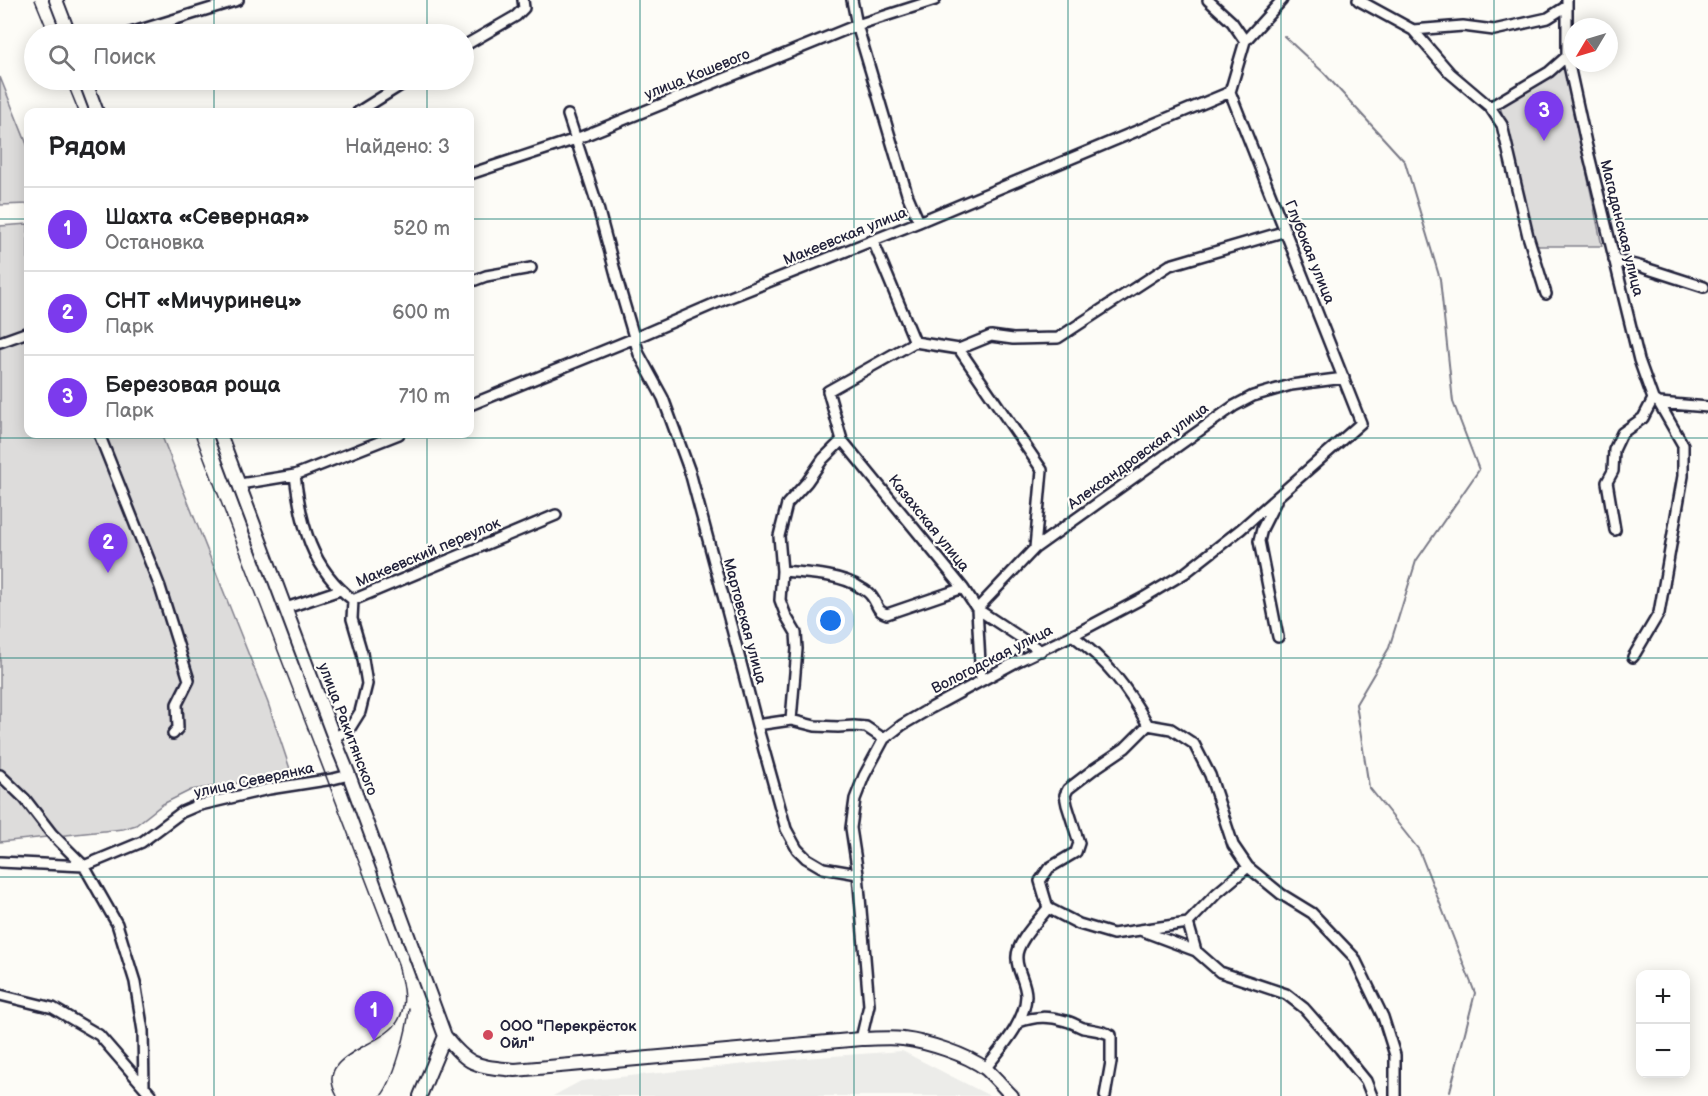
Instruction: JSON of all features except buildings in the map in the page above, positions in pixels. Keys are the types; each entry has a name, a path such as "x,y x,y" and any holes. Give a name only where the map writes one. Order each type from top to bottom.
{"main road":[{"path":"56,0 65,24"},
{"path":"89,90 96,108"},
{"name":"улица Ракитянского","path":"222,438 350,775 445,1036"},
{"path":"420,1096 445,1036 462,1057 473,1063 514,1070 861,1039 902,1038 962,1056 986,1069 1012,1096"}],"street":[{"path":"160,24 238,0"},
{"path":"474,40 516,16 524,8 523,0"},
{"path":"852,0 857,26 907,194 919,222"},
{"name":"улица Кошевого","path":"474,173 576,139 857,26 935,0"},
{"path":"1208,0 1232,22 1245,41"},
{"path":"1230,92 1245,41 1282,0"},
{"path":"1358,0 1413,30 1450,74 1490,107 1502,125 1528,236 1546,294"},
{"path":"1413,30 1463,26 1494,30 1548,18 1567,3"},
{"path":"1490,107 1549,72 1564,59"},
{"name":"Магаданская улица","path":"1571,72 1639,360 1656,401 1683,445 1683,476 1659,613 1633,657"},
{"path":"364,108 393,90"},
{"name":"Макеевская улица","path":"474,403 723,300 873,241 1230,92"},
{"name":"Глубокая улица","path":"1230,92 1361,423"},
{"name":"Мартовская улица","path":"568,115 597,204 639,354 663,398 690,472 756,725 786,829 797,849 806,858 823,868 858,874"},
{"path":"873,241 915,342 959,349 990,336 1013,339 1058,338 1170,265 1286,231"},
{"path":"1614,260 1704,287"},
{"path":"474,280 486,276 531,268"},
{"path":"0,342 24,333"},
{"name":"Казахская улица","path":"915,342 828,391 842,440 963,588 977,609"},
{"path":"959,349 1042,470 1035,548"},
{"name":"Александровская улица","path":"977,609 1035,548 1234,406 1253,396 1291,385 1344,378"},
{"path":"1615,530 1607,482 1612,471 1614,450 1622,433 1643,418 1656,401 1708,407"},
{"name":"Вологодская улица","path":"861,1039 868,1005 858,874 851,828 855,799 864,776 884,739 921,713 1143,598 1185,573 1241,529 1361,423"},
{"path":"101,438 160,587 189,680 177,704 178,728 172,734"},
{"path":"240,484 295,475 389,438"},
{"path":"791,720 797,650 795,633 780,600 782,571 779,536 787,504 807,482 823,459 842,440"},
{"path":"295,475 303,523 317,559 332,582 353,600"},
{"path":"1278,495 1262,529 1259,541 1278,637"},
{"name":"Макеевский переулок","path":"334,738 350,728 360,712 367,684 362,653 352,619 353,600 556,515"},
{"path":"1241,529 1259,541"},
{"path":"782,571 830,576 859,586 873,598 876,608 887,614 963,588"},
{"path":"286,608 340,590"},
{"path":"977,609 1041,651"},
{"path":"977,609 981,681"},
{"path":"1072,635 1093,651 1116,674 1148,725"},
{"path":"756,725 791,720 815,726 866,727 884,739"},
{"path":"1148,725 1171,729 1194,744 1210,775 1233,845 1248,867 1281,894 1312,913 1354,957 1383,1017 1395,1055 1395,1096"},
{"path":"1148,725 1125,748 1068,789 1065,795 1067,805 1079,843 1076,852 1049,868 1040,881 1048,908 1079,924 1113,933 1188,923 1217,893 1248,867"},
{"name":"улица Северянка","path":"0,862 84,866 142,842 182,812 196,806 269,789 350,775"},
{"path":"0,776 25,799 52,834 84,866 117,924 135,982 143,1031 144,1086"},
{"path":"986,1069 1019,1022 1026,996 1016,958 1023,940 1048,908"},
{"path":"1188,923 1196,951"},
{"path":"1140,930 1196,951 1220,972 1286,994 1304,1008 1366,1081 1372,1096"},
{"path":"0,995 53,1008 99,1035 152,1096"},
{"path":"1019,1022 1042,1016 1067,1021 1082,1028 1101,1030 1111,1035 1111,1062 1105,1096"}],"shaded area":[{"path":"1564,64 1602,246 1536,246 1499,102"},
{"path":"0,77 24,137 24,204 0,205"},
{"path":"24,224 24,438 163,438 268,703 292,775 191,790 163,804 136,825 123,829 0,842 0,226"},
{"path":"902,1051 990,1096 553,1096 581,1081 805,1058"}],"waterway":[{"path":"1284,36 1324,73 1405,162 1440,279 1453,402 1479,470 1416,561 1389,648 1356,704 1369,787 1419,850 1475,993 1450,1091"}],"tram line":[{"path":"35,0 45,24"},
{"path":"70,90 77,108"},
{"path":"197,438 398,964 401,978 404,999 399,1019 391,1029 353,1052 334,1069 332,1081 337,1096"},
{"path":"381,1096 391,1079 400,1054 409,1008"}],"place":[{"name":"Березовая роща","path":"1544,141"},
{"name":"СНТ «Мичуринец»","path":"108,573"},
{"name":"ООО \"Перекрёсток Ойл\"","path":"488,1035"},
{"name":"Шахта «Северная»","path":"374,1041"}]}
